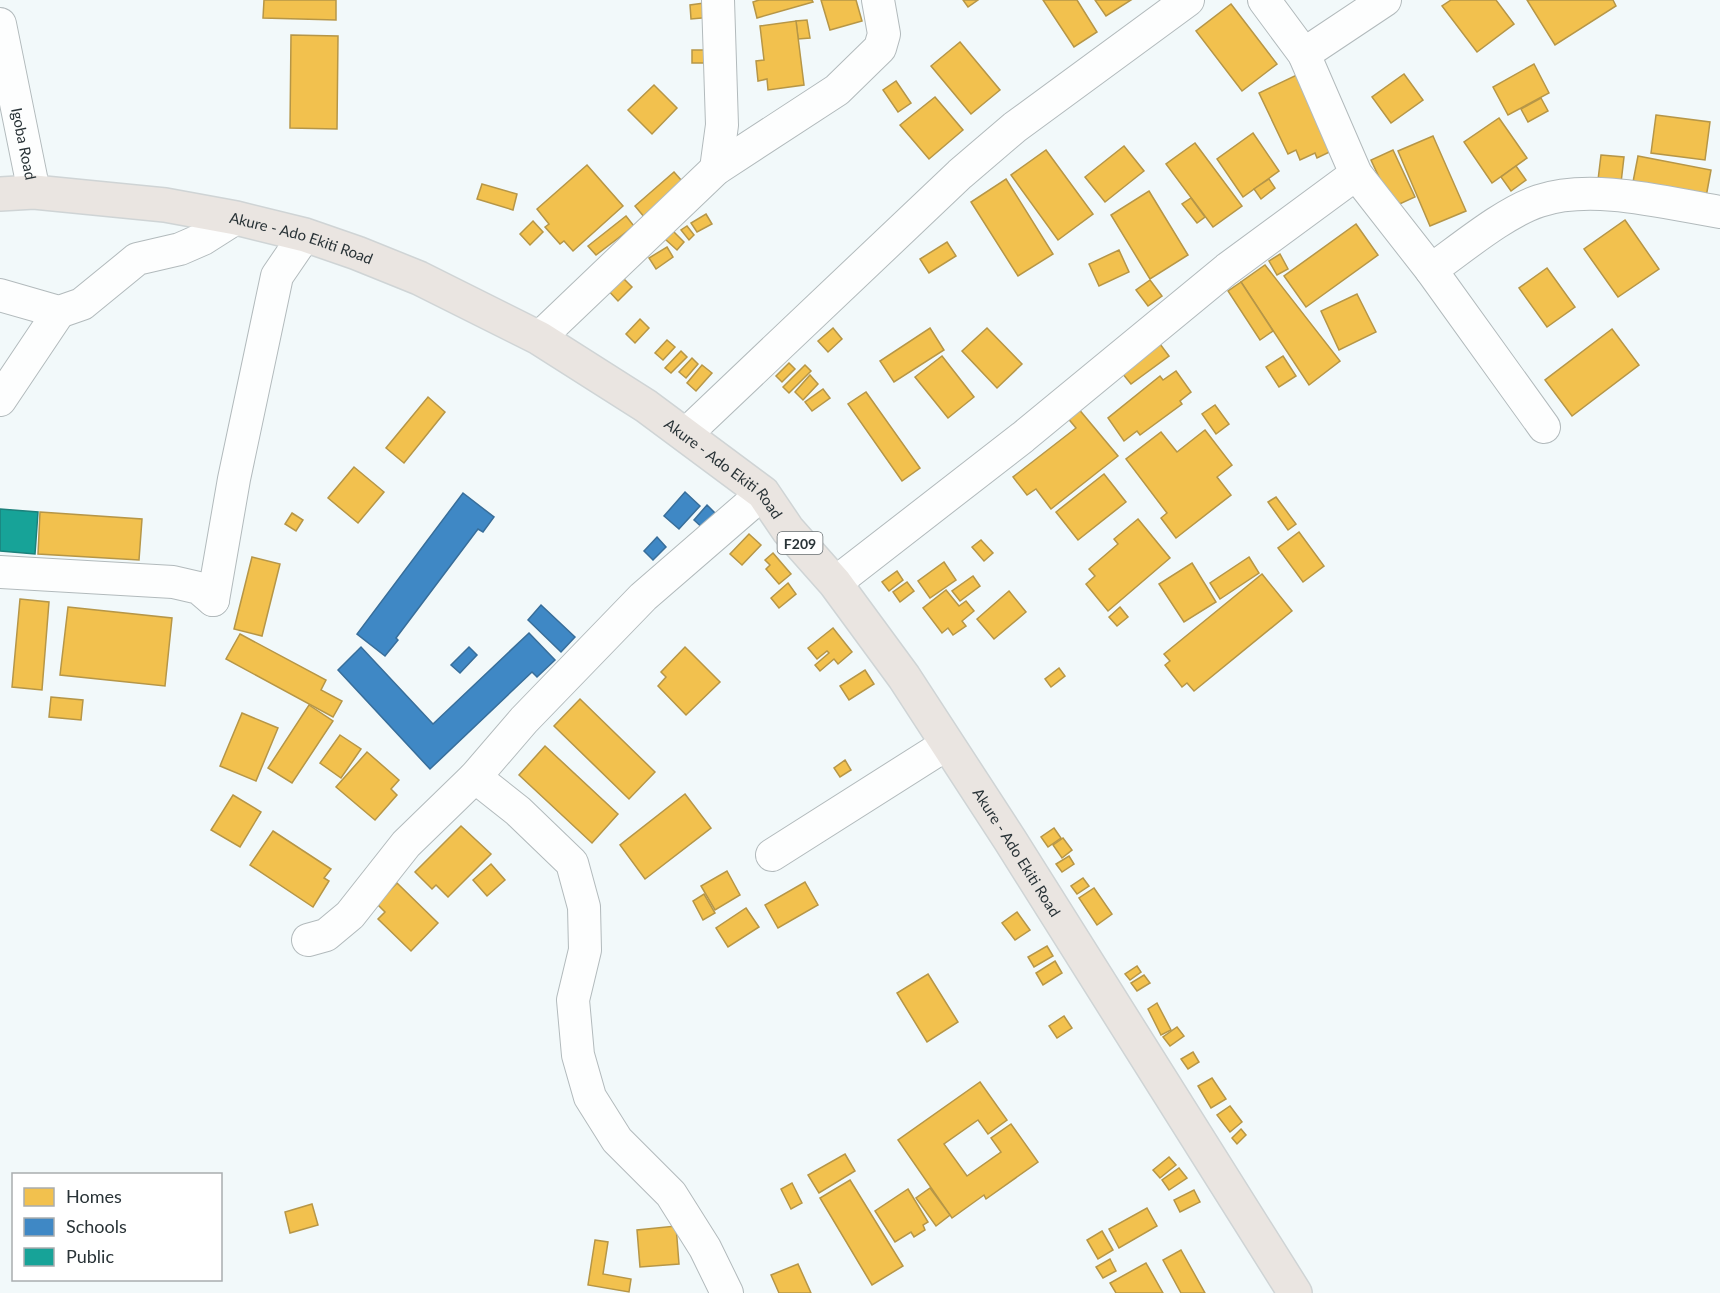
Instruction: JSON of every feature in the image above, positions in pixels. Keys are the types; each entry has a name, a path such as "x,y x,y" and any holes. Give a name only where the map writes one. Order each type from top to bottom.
{"main road":[{"name":"Akure - Ado Ekiti Road","path":"0,194 34,192 165,205 236,218 305,235 419,278 539,338 685,435 763,493 788,530 835,583 904,677 1295,1293"}],"street":[{"path":"716,169 722,125 718,0"},
{"path":"539,338 716,169 837,90 880,48 884,34 878,0"},
{"path":"685,435 968,167 1015,127 1188,0"},
{"path":"1264,0 1304,54 1356,174 1431,270 1544,427"},
{"path":"1304,54 1384,0"},
{"name":"Igoba Road","path":"0,24 34,192"},
{"path":"835,583 1023,437 1218,276 1356,174"},
{"path":"1431,270 1503,220 1537,201 1564,195 1601,195 1720,212"},
{"path":"0,295 59,312 82,304 137,259 180,249 203,239 236,218"},
{"path":"0,572 173,582 199,588 213,600 234,479 277,276 305,235"},
{"path":"0,400 59,312"},
{"path":"308,940 326,935 350,915 406,844 475,777 524,720 642,597 763,493"},
{"path":"772,855 947,744"},
{"path":"475,777 518,811 572,863 584,907 585,950 573,1000 578,1055 590,1097 617,1140 671,1194 705,1248 727,1293"}],"building: Homes":[{"path":"264,0 336,0 336,20 263,18"},
{"path":"812,0 813,2 757,18 753,2"},
{"path":"821,0 856,0 862,21 830,30"},
{"path":"963,0 978,0 968,7"},
{"path":"1043,0 1077,0 1097,32 1074,47"},
{"path":"1095,0 1131,0 1106,16"},
{"path":"1451,0 1496,0 1514,24 1477,52 1442,6"},
{"path":"1527,0 1613,0 1616,6 1555,45"},
{"path":"711,2 713,17 691,19 690,5"},
{"path":"1231,4 1277,64 1242,91 1196,31"},
{"path":"807,20 810,38 798,39 796,21"},
{"path":"796,21 804,85 768,90 767,79 758,81 756,61 764,60 760,26"},
{"path":"291,35 338,36 337,129 290,128"},
{"path":"960,42 1000,90 971,114 931,66"},
{"path":"692,50 712,50 712,63 692,63"},
{"path":"1534,64 1549,93 1508,115 1493,87"},
{"path":"1301,73 1338,148 1317,158 1315,153 1300,160 1296,150 1288,154 1259,93"},
{"path":"1404,74 1423,100 1391,123 1372,97"},
{"path":"896,81 911,103 898,112 883,90"},
{"path":"654,85 677,108 652,134 628,110"},
{"path":"935,97 963,130 929,159 900,125"},
{"path":"1541,98 1548,111 1528,122 1521,109"},
{"path":"1656,115 1710,122 1705,160 1651,153"},
{"path":"1499,118 1527,158 1492,183 1464,142"},
{"path":"1253,133 1279,171 1243,197 1217,159"},
{"path":"1433,136 1466,211 1430,226 1398,151"},
{"path":"1195,143 1242,206 1213,227 1166,164"},
{"path":"1124,146 1144,171 1105,202 1085,177"},
{"path":"1046,150 1093,214 1058,240 1011,175"},
{"path":"1393,150 1415,197 1393,207 1371,160"},
{"path":"1601,155 1624,157 1621,183 1598,180"},
{"path":"1638,156 1711,170 1706,197 1633,182"},
{"path":"587,165 623,206 573,251 564,241 560,244 545,227 549,224 537,209"},
{"path":"1516,166 1526,180 1511,191 1501,177"},
{"path":"674,172 689,189 650,224 635,206"},
{"path":"1006,179 1053,254 1018,276 971,202"},
{"path":"1269,179 1275,188 1261,199 1254,189"},
{"path":"482,184 517,194 513,210 477,199"},
{"path":"1149,191 1188,255 1150,279 1111,215"},
{"path":"1191,198 1205,217 1197,223 1182,204"},
{"path":"706,214 712,224 697,232 691,223"},
{"path":"626,216 634,226 596,255 588,246"},
{"path":"1625,220 1659,269 1618,297 1584,249"},
{"path":"533,221 543,232 530,245 520,234"},
{"path":"1356,224 1378,255 1306,307 1284,276"},
{"path":"687,226 694,235 689,240 681,230"},
{"path":"673,231 684,242 677,250 665,239"},
{"path":"947,242 956,256 929,273 920,259"},
{"path":"667,247 673,257 656,269 649,258"},
{"path":"1119,250 1129,272 1099,286 1089,264"},
{"path":"1280,254 1288,269 1277,275 1269,261"},
{"path":"1265,265 1340,361 1309,385 1241,282"},
{"path":"1547,268 1575,307 1547,327 1519,288"},
{"path":"620,275 632,287 618,301 606,288"},
{"path":"1150,280 1162,296 1148,306 1136,290"},
{"path":"1241,282 1273,331 1260,340 1228,291"},
{"path":"1357,294 1376,332 1339,350 1321,311"},
{"path":"640,319 649,328 635,343 626,334"},
{"path":"833,328 842,339 828,352 818,341"},
{"path":"930,328 944,350 894,382 880,361"},
{"path":"987,328 1022,364 997,388 962,351"},
{"path":"1612,329 1639,365 1572,416 1545,380"},
{"path":"667,340 675,347 663,360 655,353"},
{"path":"1160,344 1169,356 1131,384 1122,373"},
{"path":"681,351 687,357 671,373 665,368"},
{"path":"942,356 974,397 948,418 915,377"},
{"path":"1283,356 1296,376 1279,387 1266,367"},
{"path":"692,358 698,364 686,378 679,372"},
{"path":"789,363 795,369 782,382 776,376"},
{"path":"702,365 712,373 696,391 687,383"},
{"path":"805,365 811,371 789,393 783,387"},
{"path":"1176,371 1191,392 1180,401 1182,404 1140,435 1137,431 1124,441 1108,418 1160,376 1163,380"},
{"path":"810,375 818,384 803,400 795,392"},
{"path":"823,389 830,398 812,411 805,402"},
{"path":"866,392 920,468 902,481 848,404"},
{"path":"428,397 445,412 404,463 386,448"},
{"path":"1215,405 1229,424 1216,434 1202,414"},
{"path":"1077,407 1118,456 1051,509 1036,489 1027,495 1013,477 1076,428 1066,416"},
{"path":"1205,430 1232,465 1217,477 1231,495 1176,538 1161,518 1167,513 1126,459 1161,432 1177,452"},
{"path":"354,467 384,492 358,523 328,498"},
{"path":"1104,474 1126,502 1078,540 1056,512"},
{"path":"1276,497 1296,524 1288,530 1268,502"},
{"path":"40,512 142,519 139,560 38,554"},
{"path":"292,513 303,520 296,531 285,524"},
{"path":"1138,519 1170,558 1108,611 1086,584 1095,576 1089,569 1118,544 1114,539"},
{"path":"1299,532 1324,566 1303,582 1278,548"},
{"path":"749,534 761,545 742,565 730,554"},
{"path":"981,540 993,553 984,561 972,547"},
{"path":"773,553 791,574 779,584 766,569 770,565 765,560"},
{"path":"252,557 280,564 262,636 234,629"},
{"path":"1249,557 1259,573 1220,599 1210,583"},
{"path":"944,562 956,580 930,598 918,581"},
{"path":"1192,563 1216,602 1184,622 1159,584"},
{"path":"897,571 903,580 889,591 882,582"},
{"path":"1262,574 1292,611 1194,691 1187,683 1182,687 1165,665 1170,661 1164,654"},
{"path":"973,576 980,586 960,601 952,591"},
{"path":"907,582 914,591 900,602 893,592"},
{"path":"788,583 796,594 779,608 771,598"},
{"path":"946,590 959,606 966,601 974,611 962,621 966,626 953,635 948,628 942,633 923,608"},
{"path":"1009,591 1026,612 994,639 977,619"},
{"path":"20,599 49,602 42,690 12,687"},
{"path":"68,607 172,618 165,686 60,675"},
{"path":"1120,607 1128,617 1117,626 1109,617"},
{"path":"833,628 852,652 838,664 834,659 820,671 815,665 829,653 827,651 817,659 808,648"},
{"path":"240,634 326,680 321,690 342,701 333,717 226,659"},
{"path":"685,647 720,682 686,715 658,686 666,677 661,672"},
{"path":"1059,668 1065,676 1051,687 1045,679"},
{"path":"865,670 874,684 849,700 840,686"},
{"path":"51,697 83,700 81,720 49,717"},
{"path":"580,699 655,772 629,799 554,726"},
{"path":"309,705 333,721 292,783 268,768"},
{"path":"242,713 278,728 256,781 220,766"},
{"path":"340,735 361,749 341,778 320,763"},
{"path":"545,746 618,814 592,843 519,775"},
{"path":"367,752 399,780 391,789 397,795 375,820 336,787"},
{"path":"845,760 851,770 840,777 834,768"},
{"path":"685,794 711,828 645,879 620,845"},
{"path":"233,795 261,812 240,847 211,830"},
{"path":"461,826 491,854 448,897 436,885 432,889 415,872"},
{"path":"1054,828 1061,838 1048,847 1041,837"},
{"path":"273,831 331,869 324,878 329,881 313,907 250,865"},
{"path":"1063,838 1072,850 1062,858 1053,845"},
{"path":"1069,856 1074,864 1062,872 1056,864"},
{"path":"491,864 505,880 487,896 473,880"},
{"path":"727,871 740,895 715,910 701,886"},
{"path":"1083,878 1089,886 1077,894 1071,886"},
{"path":"805,882 818,905 778,928 765,905"},
{"path":"397,883 438,923 411,951 378,919 385,912 377,904"},
{"path":"1094,888 1112,914 1097,925 1079,898"},
{"path":"704,894 715,913 703,920 693,901"},
{"path":"746,908 759,927 728,947 716,928"},
{"path":"1017,912 1030,930 1015,940 1002,923"},
{"path":"1047,946 1053,956 1034,967 1028,957"},
{"path":"1055,961 1062,973 1043,985 1036,973"},
{"path":"1137,966 1141,972 1130,980 1125,974"},
{"path":"928,974 958,1022 927,1042 897,993"},
{"path":"1144,975 1150,983 1137,991 1131,983"},
{"path":"1157,1003 1171,1030 1161,1035 1148,1009"},
{"path":"1064,1016 1072,1028 1057,1038 1049,1026"},
{"path":"1177,1027 1184,1036 1170,1046 1163,1037"},
{"path":"1193,1052 1199,1062 1188,1069 1181,1059"},
{"path":"1212,1078 1226,1099 1211,1108 1198,1086"},
{"path":"980,1082 1007,1120 988,1134 978,1120 944,1144 967,1176 1001,1152 991,1138 1011,1124 1038,1162 986,1199 984,1195 952,1218 898,1140"},
{"path":"1230,1106 1242,1122 1230,1132 1217,1115"},
{"path":"1241,1129 1246,1135 1237,1144 1232,1138"},
{"path":"845,1154 855,1171 819,1193 808,1175"},
{"path":"1169,1157 1176,1165 1160,1178 1153,1170"},
{"path":"1179,1168 1187,1178 1169,1190 1162,1180"},
{"path":"850,1180 903,1266 872,1285 820,1198"},
{"path":"792,1183 802,1203 791,1209 781,1189"},
{"path":"930,1188 950,1215 936,1226 916,1198"},
{"path":"908,1189 928,1222 923,1225 925,1230 914,1237 911,1232 895,1242 875,1211"},
{"path":"1194,1190 1200,1202 1180,1212 1174,1200"},
{"path":"312,1204 318,1225 290,1233 285,1212"},
{"path":"1147,1208 1157,1226 1119,1248 1109,1229"},
{"path":"676,1226 679,1264 640,1267 637,1230"},
{"path":"1102,1231 1113,1250 1098,1259 1087,1240"},
{"path":"595,1240 608,1242 603,1274 631,1279 629,1292 588,1285"},
{"path":"1181,1250 1205,1293 1181,1293 1163,1260"},
{"path":"1110,1259 1116,1271 1103,1278 1096,1267"},
{"path":"1146,1263 1163,1293 1116,1293 1110,1283"},
{"path":"798,1264 811,1293 779,1293 771,1275"}],"building: Schools":[{"path":"685,492 700,506 679,529 664,516"},
{"path":"463,493 494,517 483,532 478,529 385,656 357,634"},
{"path":"707,505 719,517 706,531 694,520"},
{"path":"657,537 666,547 653,560 644,551"},
{"path":"541,605 575,637 561,652 528,620"},
{"path":"529,633 555,660 537,677 532,672 430,769 338,670 361,647 433,724"},
{"path":"469,647 477,655 460,673 451,665"}],"building: Public":[{"path":"0,509 38,512 35,554 0,551"}]}
